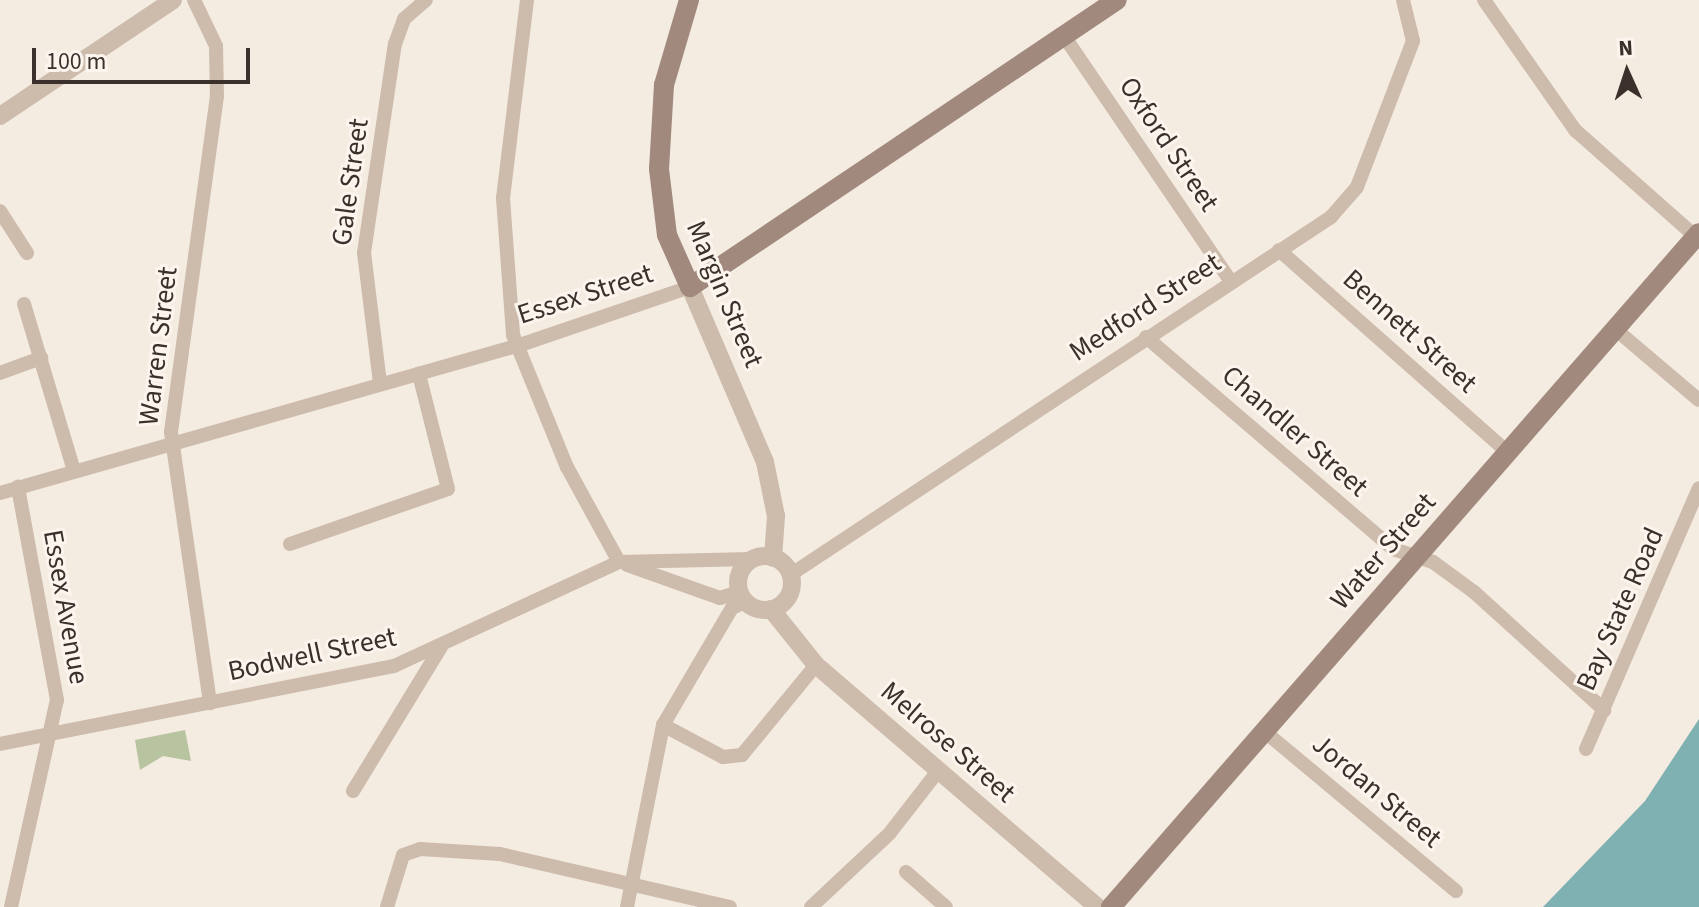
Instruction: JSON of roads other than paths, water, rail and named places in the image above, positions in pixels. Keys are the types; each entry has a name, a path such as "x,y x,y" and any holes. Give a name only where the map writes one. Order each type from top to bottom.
{"main road":[{"name":"Margin Street","path":"689,0 664,85 659,169 667,235 690,287"},
{"name":"Essex Street","path":"690,287 1117,0"},
{"name":"Water Street","path":"1111,907 1697,235"}],"street":[{"path":"0,116 173,0"},
{"name":"Warren Street","path":"194,0 216,46 217,96 173,444 210,703"},
{"name":"Gale Street","path":"380,383 364,253 395,44 404,19 426,0"},
{"path":"527,0 503,198 516,346 567,467 619,562 720,598 742,597 771,609 790,592 790,575 773,558 752,559 739,575 742,597"},
{"name":"Medford Street","path":"790,575 1331,217 1357,187 1413,41 1403,0"},
{"path":"1484,0 1575,130 1697,235"},
{"name":"Oxford Street","path":"1064,36 1231,282"},
{"path":"0,211 27,253"},
{"name":"Bennett Street","path":"1279,250 1506,451"},
{"name":"Essex Street","path":"0,493 516,346 690,287"},
{"name":"Margin Street","path":"690,287 765,462 776,516 773,558"},
{"path":"24,304 74,471"},
{"path":"1614,328 1699,400"},
{"name":"Chandler Street","path":"1146,337 1393,549 1416,557 1474,592 1604,710"},
{"path":"0,373 41,358"},
{"path":"290,544 448,489 419,374"},
{"name":"Essex Avenue","path":"11,907 57,700 18,487"},
{"name":"Bay State Road","path":"1586,749 1699,488"},
{"name":"Bodwell Street","path":"0,744 394,666 441,647 619,562 752,559"},
{"path":"627,907 663,725 732,608 742,597"},
{"name":"Melrose Street","path":"771,609 816,665 1097,907"},
{"path":"353,791 441,647"},
{"path":"663,725 723,757 742,755 816,665"},
{"name":"Jordan Street","path":"1264,731 1456,891"},
{"path":"811,907 889,834 938,771"},
{"path":"387,907 403,855 420,849 500,854 730,907"},
{"path":"906,872 946,907"}],"water":[{"path":"1699,719 1699,907 1543,907 1645,801"}]}
